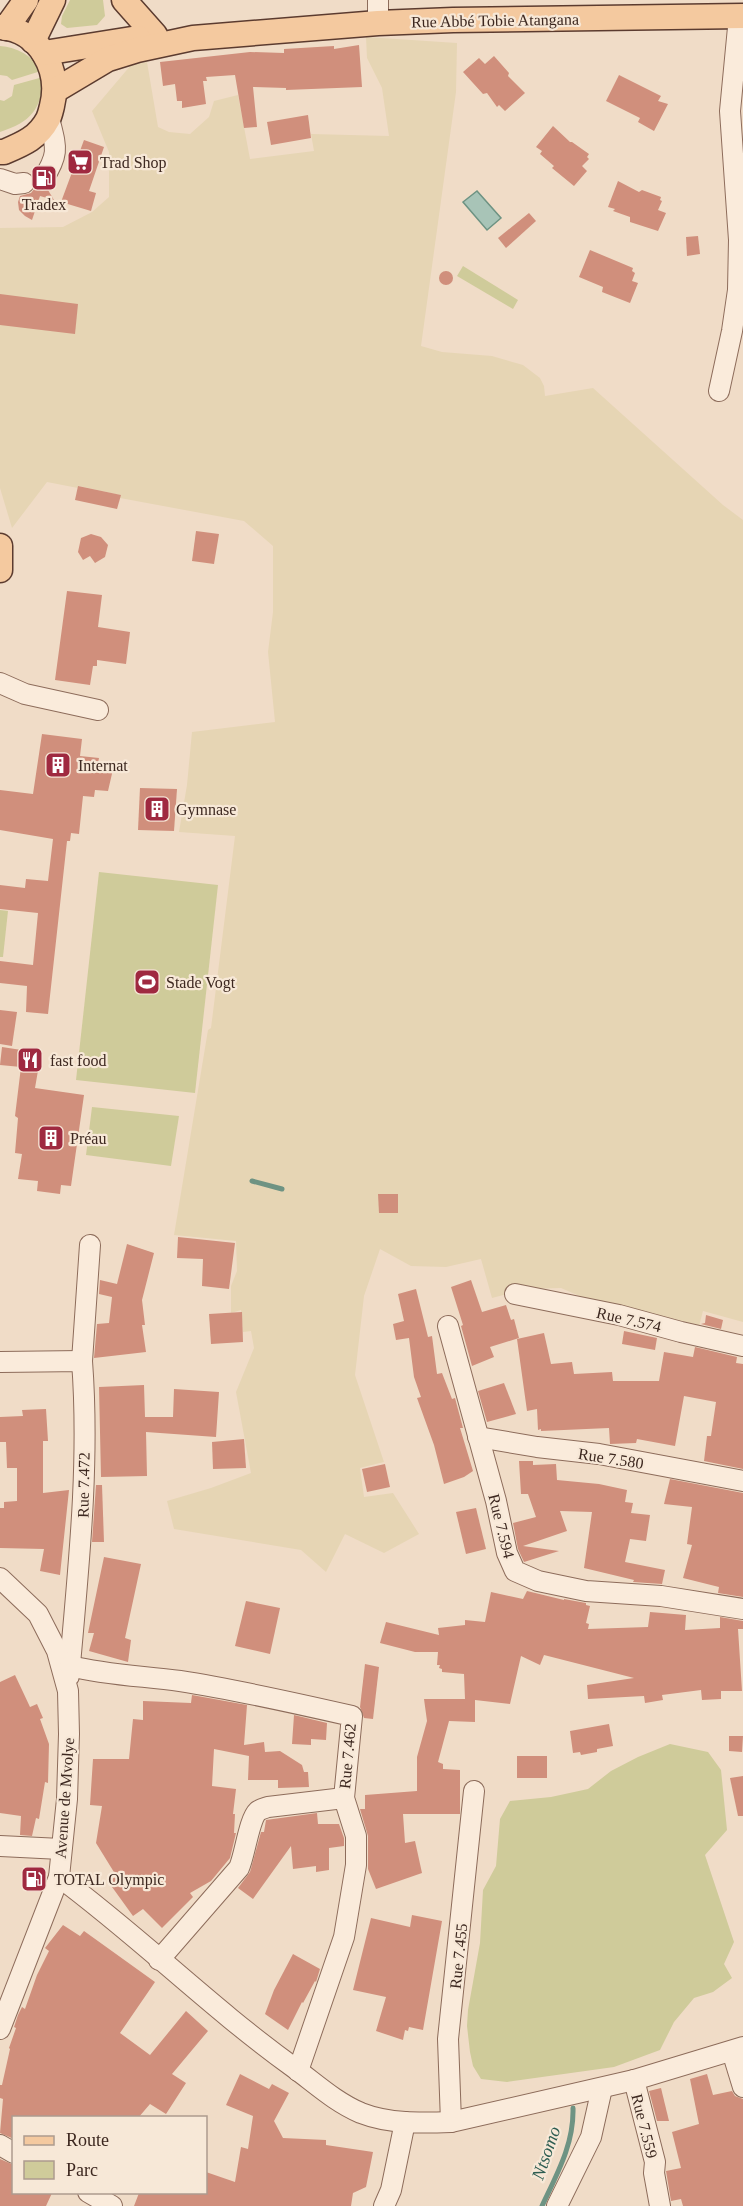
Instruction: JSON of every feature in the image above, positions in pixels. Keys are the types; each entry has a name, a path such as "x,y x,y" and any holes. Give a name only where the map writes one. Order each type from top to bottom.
{"main road":[{"path":"0,152 31,140 49,118 56,90 54,75 39,47 19,32 3,27 26,0"},
{"path":"39,47 54,0"},
{"path":"124,0 155,35"},
{"name":"Rue Abbé Tobie Atangana","path":"56,90 108,59 136,50 193,38 248,32 378,11 453,20 741,17"},
{"name":"Rue Abbé Tobie Atangana","path":"39,47 155,35 248,32"},
{"path":"0,546 0,570"}],"street":[{"path":"718,391 732,331 738,290 739,240 730,111 741,17"},
{"path":"0,179 15,184 33,181 52,165 57,148 49,118"},
{"path":"0,683 25,694 98,710"},
{"name":"Rue 7.472","path":"68,1691 82,1523 84,1410 82,1361 90,1245"},
{"name":"Rue 7.574","path":"515,1294 619,1315 743,1346"},
{"name":"Rue 7.594","path":"448,1326 496,1501 507,1553 515,1571 538,1581 586,1591 650,1595 743,1609"},
{"path":"0,1362 82,1361"},
{"name":"Rue 7.580","path":"478,1437 599,1454 743,1481"},
{"name":"Avenue de Mvolye","path":"0,1578 38,1614 57,1652 68,1691 69,1734 67,1798 59,1877 0,2029"},
{"name":"Rue 7.462","path":"70,1665 97,1673 161,1678 232,1689 352,1716 344,1798 356,1836 356,1865 344,1936 298,2071"},
{"name":"Rue 7.455","path":"451,2122 448,2038 474,1791"},
{"path":"159,1959 239,1868 254,1817 258,1811 268,1807 344,1798"},
{"path":"0,1846 61,1849"},
{"path":"59,1877 94,1903 255,2040 339,2102 384,2120 451,2122 634,2080 738,2049 743,2087"},
{"name":"Rue 7.559","path":"634,2080 655,2162 654,2173 660,2206"},
{"path":"557,2206 591,2136 602,2088"},
{"path":"384,2206 391,2190 405,2122"},
{"path":"90,2194 112,2206"}],"shaded area":[{"path":"366,37 457,43 456,92 421,346 442,352 492,356 523,365 540,378 545,396 593,388 723,505 743,520 743,1322 703,1311 698,1330 598,1304 561,1288 527,1289 492,1298 481,1259 446,1267 411,1266 380,1249 364,1296 355,1375 384,1462 360,1468 364,1497 393,1493 419,1534 384,1553 345,1534 326,1572 301,1550 174,1529 167,1501 251,1473 236,1392 254,1348 251,1331 243,1332 241,1310 231,1313 231,1286 237,1271 236,1241 174,1235 208,1030 211,1028 235,836 179,832 187,785 192,732 275,722 268,652 273,612 273,546 244,521 120,498 120,495 79,486 78,488 47,482 12,528 0,488 0,228 63,227 92,212 109,197 109,152 92,111 131,65 147,62 158,127 169,132 190,134 209,117 214,101 238,95 250,159 314,151 311,134 389,136 382,88 367,58"},
{"path":"477,191 501,218 487,230 463,202"}],"green space":[{"path":"70,0 103,0 105,16 97,25 67,28 61,24 62,16"},
{"path":"0,46 24,53 41,71 12,80 0,75"},
{"path":"43,77 40,98 33,113 20,124 0,132 0,100 4,101 12,96 14,85"},
{"path":"463,266 518,300 513,309 457,276"},
{"name":"Stade Vogt","path":"99,872 218,885 195,1093 76,1080"},
{"path":"0,910 8,911 3,957 0,957"},
{"path":"92,1107 179,1116 171,1166 86,1155"},
{"path":"670,1744 708,1752 721,1770 727,1830 705,1855 734,1942 724,1964 732,1978 713,1992 694,1998 674,2022 660,2050 614,2067 507,2082 481,2079 473,2066 470,2052 468,2010 480,1943 483,1890 496,1866 500,1819 510,1801 551,1797 588,1789 611,1771"}],"building":[{"path":"359,45 362,87 286,90 286,88 253,87 257,127 244,128 235,75 206,77 207,81 203,81 206,104 182,108 182,101 177,101 175,84 163,86 160,62 250,52 284,53 284,49 334,46 334,49"},
{"path":"494,56 509,73 508,76 525,93 505,111 499,105 497,107 487,93 483,94 463,72 479,58 485,64"},
{"path":"619,75 661,96 658,101 668,104 654,131 638,122 640,118 606,101"},
{"path":"308,115 311,138 271,145 267,122"},
{"path":"553,126 570,142 589,154 587,157 589,159 582,166 587,171 574,186 552,168 554,166 540,154 542,151 536,147"},
{"path":"84,140 104,147 89,191 96,193 91,211 61,202"},
{"path":"618,181 639,192 642,190 661,197 662,201 658,210 666,213 658,231 630,222 630,217 608,207"},
{"path":"35,188 42,191 48,190 54,200 40,196 32,220 19,210 18,202 20,196 31,193"},
{"path":"529,213 536,221 506,248 498,238"},
{"path":"698,236 700,254 687,256 686,237"},
{"path":"590,250 633,268 632,271 635,273 632,281 638,283 630,303 602,292 603,287 579,277"},
{"path":"443,271 449,271 453,278 449,285 443,285 439,281 439,275"},
{"path":"0,294 78,304 75,334 0,325"},
{"path":"78,486 121,495 117,509 75,500"},
{"path":"196,531 219,534 214,564 192,561"},
{"path":"91,534 101,537 108,545 105,557 95,563 90,556 83,560 78,552 81,538"},
{"path":"67,591 102,595 98,627 130,632 126,664 97,660 97,666 93,666 90,685 55,680"},
{"path":"42,734 82,739 80,756 99,758 98,763 114,765 108,791 95,790 94,797 83,796 79,834 71,833 70,841 67,841 48,1014 26,1012 27,986 0,983 0,961 33,965 38,913 0,909 0,885 25,888 26,879 48,881 53,839 0,830 0,790 33,794"},
{"name":"Gymnase","path":"140,788 177,789 174,831 138,830"},
{"path":"0,1010 17,1012 12,1046 0,1044"},
{"name":"Préau","path":"2,1047 41,1053 35,1088 84,1095 71,1186 61,1185 60,1194 37,1191 38,1181 18,1179 22,1154 15,1153 18,1118 15,1116 21,1067 0,1065"},
{"path":"378,1194 398,1194 398,1213 379,1213"},
{"path":"178,1237 235,1243 229,1289 202,1286 203,1259 177,1258"},
{"path":"127,1244 154,1253 142,1300 145,1325 142,1325 146,1352 94,1358 97,1324 109,1323 112,1297 99,1294 100,1280 117,1284"},
{"path":"471,1280 482,1312 506,1305 511,1320 514,1319 519,1338 490,1347 494,1357 472,1366 461,1326 463,1325 451,1287"},
{"path":"416,1289 428,1337 432,1336 437,1374 442,1373 452,1399 455,1398 463,1428 460,1428 473,1471 444,1484 434,1445 417,1398 421,1397 414,1377 409,1338 396,1340 393,1324 404,1321 398,1294"},
{"path":"242,1312 243,1342 211,1344 209,1314"},
{"path":"706,1315 723,1320 721,1329 701,1324 705,1323"},
{"path":"624,1331 657,1338 655,1350 622,1344"},
{"path":"544,1333 551,1364 572,1362 574,1374 612,1372 613,1381 659,1381 664,1352 693,1357 695,1347 737,1357 736,1363 743,1364 743,1469 704,1461 707,1436 711,1436 716,1402 684,1396 675,1446 637,1439 636,1443 610,1444 609,1428 538,1430 537,1409 527,1411 517,1339"},
{"path":"504,1383 516,1414 487,1422 478,1391"},
{"path":"144,1385 145,1417 173,1417 174,1389 219,1392 216,1437 146,1432 147,1476 101,1477 99,1387"},
{"path":"46,1409 48,1441 43,1441 43,1493 69,1490 60,1575 40,1571 44,1549 0,1548 0,1508 4,1508 4,1502 17,1501 17,1468 7,1468 6,1442 0,1442 0,1417 23,1416 22,1410"},
{"path":"244,1439 246,1468 213,1469 212,1442"},
{"path":"519,1461 533,1461 533,1465 556,1464 557,1480 599,1484 627,1490 625,1502 633,1503 631,1513 650,1515 646,1541 630,1539 625,1562 665,1570 662,1584 633,1582 634,1580 584,1568 592,1512 560,1511 567,1531 523,1546 559,1551 524,1562 518,1549 513,1523 536,1517 528,1494 521,1494"},
{"path":"385,1464 390,1487 367,1492 362,1469"},
{"path":"670,1479 743,1493 743,1597 718,1593 719,1587 683,1578 692,1545 687,1544 692,1507 664,1504"},
{"path":"96,1485 102,1485 104,1542 92,1542"},
{"path":"476,1508 486,1549 466,1554 456,1512"},
{"path":"104,1557 141,1564 125,1638 131,1640 128,1662 89,1651 94,1633 88,1633"},
{"path":"527,1591 586,1603 590,1606 586,1623 589,1624 588,1629 648,1627 650,1612 686,1615 685,1630 720,1628 720,1617 743,1621 743,1629 738,1629 742,1691 721,1691 721,1699 702,1700 701,1690 662,1695 663,1700 645,1703 644,1696 588,1699 587,1685 634,1678 544,1655 540,1665 521,1656 510,1704 475,1700 475,1722 449,1721 438,1762 443,1764 443,1769 460,1770 460,1814 403,1814 405,1843 415,1841 422,1873 376,1889 368,1869 368,1836 360,1809 365,1809 365,1795 417,1791 417,1757 427,1721 424,1699 465,1699 464,1674 442,1672 440,1665 437,1665 438,1652 415,1652 380,1643 386,1622 439,1635 438,1628 465,1625 465,1620 485,1622 491,1592 523,1599"},
{"path":"246,1601 280,1608 270,1654 235,1646"},
{"path":"365,1664 379,1667 373,1719 364,1718 360,1707"},
{"path":"15,1675 30,1707 37,1704 49,1744 48,1783 45,1782 39,1819 36,1818 32,1836 20,1835 21,1816 0,1813 0,1682"},
{"path":"192,1695 247,1705 244,1745 264,1742 265,1752 280,1751 302,1765 304,1772 308,1772 309,1787 278,1788 278,1780 248,1780 249,1756 214,1749 212,1786 236,1789 233,1814 235,1814 234,1833 236,1833 230,1858 211,1881 190,1893 193,1897 162,1928 143,1909 133,1916 107,1880 117,1877 96,1843 102,1806 90,1805 93,1759 129,1759 133,1719 143,1720 143,1701 191,1703"},
{"path":"294,1715 327,1723 326,1740 311,1739 311,1745 292,1744"},
{"path":"609,1724 613,1746 581,1755 580,1752 573,1753 570,1731"},
{"path":"729,1736 743,1736 742,1752 729,1751"},
{"path":"517,1756 547,1756 547,1778 517,1778"},
{"path":"743,1776 743,1816 738,1816 730,1778"},
{"path":"317,1813 318,1824 339,1824 344,1838 344,1846 329,1848 329,1870 316,1872 316,1866 293,1869 291,1846 253,1899 238,1888 250,1872 266,1820"},
{"path":"412,1915 442,1921 423,2030 409,2027 408,2031 405,2030 403,2040 376,2031 386,1997 353,1990 371,1918 410,1927"},
{"path":"63,1925 80,1936 84,1931 155,1982 120,2033 150,2055 186,2011 208,2031 172,2074 186,2083 166,2114 150,2104 140,2116 12,2116 12,2138 0,2133 3,2099 0,2098 0,2085 2,2085 9,2048 16,2028 14,2027 22,2007 25,2009 37,1975 49,1951 45,1948"},
{"path":"293,1954 320,1969 316,1982 302,2002 288,2030 265,2014 274,1990"},
{"path":"240,2074 269,2089 272,2084 289,2093 274,2121 283,2138 326,2140 326,2145 373,2152 366,2187 353,2193 351,2206 134,2206 139,2194 207,2194 207,2172 235,2182 241,2147 248,2149 253,2116 226,2105"},
{"path":"707,2074 713,2095 732,2091 735,2096 743,2099 743,2206 683,2206 681,2199 671,2201 666,2171 681,2168 672,2132 699,2124 690,2079"},
{"path":"661,2088 669,2121 657,2121 649,2091"},
{"path":"0,2159 12,2164 12,2194 52,2194 46,2206 0,2206"}],"waterway":[{"path":"252,1181 282,1189"},
{"name":"Ntsomo","path":"542,2206 568,2146 573,2108"}],"place":[{"name":"Trad Shop","path":"80,162"},
{"name":"Tradex","path":"44,178"},
{"name":"Internat","path":"58,765"},
{"name":"Gymnase","path":"157,809"},
{"name":"Stade Vogt","path":"147,982"},
{"name":"fast food","path":"30,1060"},
{"name":"Préau","path":"51,1138"},
{"name":"TOTAL Olympic","path":"34,1879"}]}
